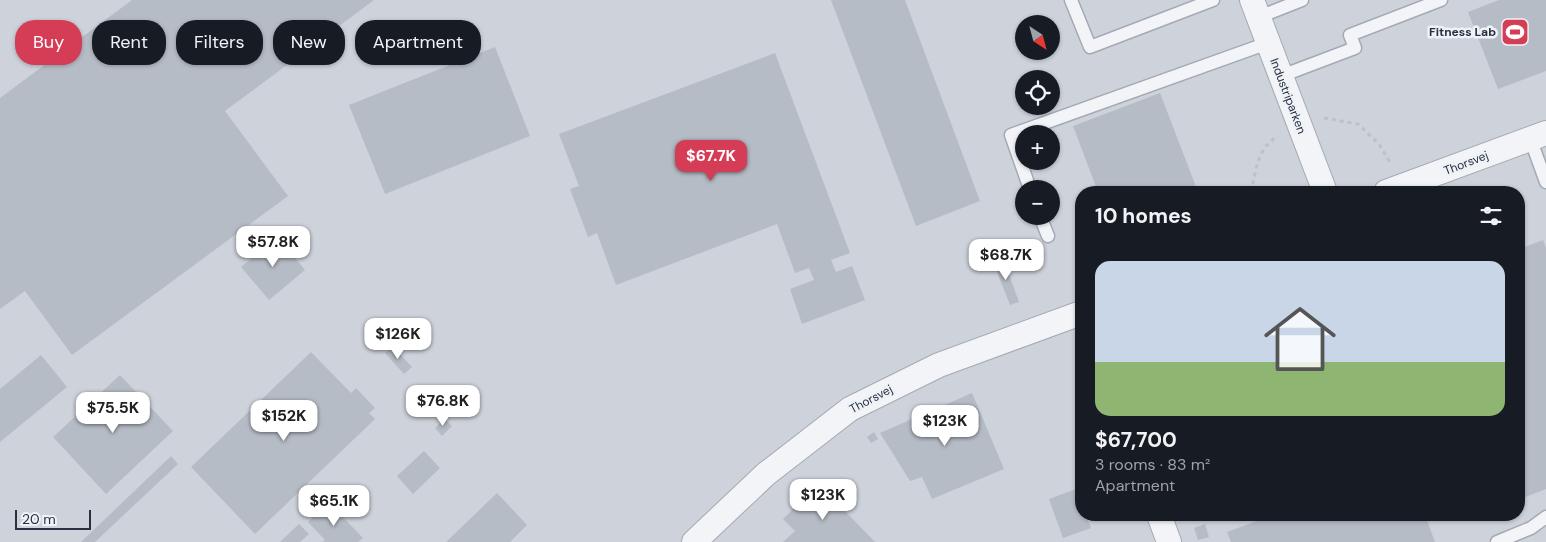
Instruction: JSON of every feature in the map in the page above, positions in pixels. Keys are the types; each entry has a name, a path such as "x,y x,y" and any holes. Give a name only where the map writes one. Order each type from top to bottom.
{"street":[{"name":"Industriparken","path":"1256,8 1323,186"},
{"name":"Thorsvej","path":"1402,186 1538,135"},
{"name":"Thorsvej","path":"694,542 766,474 850,409 939,364 1075,315"},
{"path":"1161,521 1169,542"}],"lane":[{"path":"1071,0 1090,47 1213,0"},
{"path":"1256,8 1302,0"},
{"path":"1281,76 1355,48 1350,35 1442,0"},
{"path":"1027,180 1010,135 1268,43"},
{"path":"1538,135 1546,182"},
{"path":"1044,225 1048,236"},
{"path":"1497,542 1531,528 1546,517"}],"shaded area":[{"path":"0,0 1546,0 1546,542 0,542"}],"building":[{"path":"132,0 374,0 345,22 345,20 273,20 273,65 287,65 225,111 288,196 72,355 25,291 0,309 0,98 44,65 82,65 82,37 92,30 92,65 166,65 166,20 105,20"},
{"path":"831,0 905,0 980,201 916,226"},
{"path":"1499,0 1546,0 1546,71 1498,89 1468,12"},
{"path":"495,47 530,136 385,194 349,105 450,65 481,65 481,53"},
{"path":"775,53 850,253 831,260 836,272 852,266 865,300 802,324 790,289 814,280 809,268 795,273 777,224 616,285 597,233 588,237 570,189 579,186 559,134"},
{"path":"1160,93 1196,186 1096,186 1073,126"},
{"path":"278,237 305,270 269,300 241,267"},
{"path":"1543,240 1546,248 1546,489 1525,497 1525,247"},
{"path":"1003,258 1019,302 1010,305 993,262"},
{"path":"392,346 412,367 404,374 385,353"},
{"path":"311,352 351,393 356,388 375,408 369,413 375,419 255,534 191,467"},
{"path":"41,355 67,387 0,442 0,389"},
{"path":"120,375 173,431 106,494 53,437"},
{"path":"972,393 1004,469 932,499 922,477 910,481 880,433"},
{"path":"445,419 452,426 442,436 435,428"},
{"path":"874,432 878,439 871,443 867,437"},
{"path":"424,451 440,468 413,494 397,476"},
{"path":"171,456 178,464 95,542 81,542"},
{"path":"819,484 875,542 783,542 795,531 783,519"},
{"path":"1075,489 1075,521 1088,521 1091,528 1063,538 1049,499"},
{"path":"497,493 527,525 510,542 446,542"},
{"path":"329,503 363,538 358,542 322,542 325,540 308,522"},
{"path":"1257,521 1427,521 1435,542 1231,542 1227,532"},
{"path":"299,524 309,534 300,542 280,542"},
{"path":"1205,524 1209,537 1198,540 1194,528"}],"place":[{"name":"Fitness Lab","path":"1515,32"}]}
